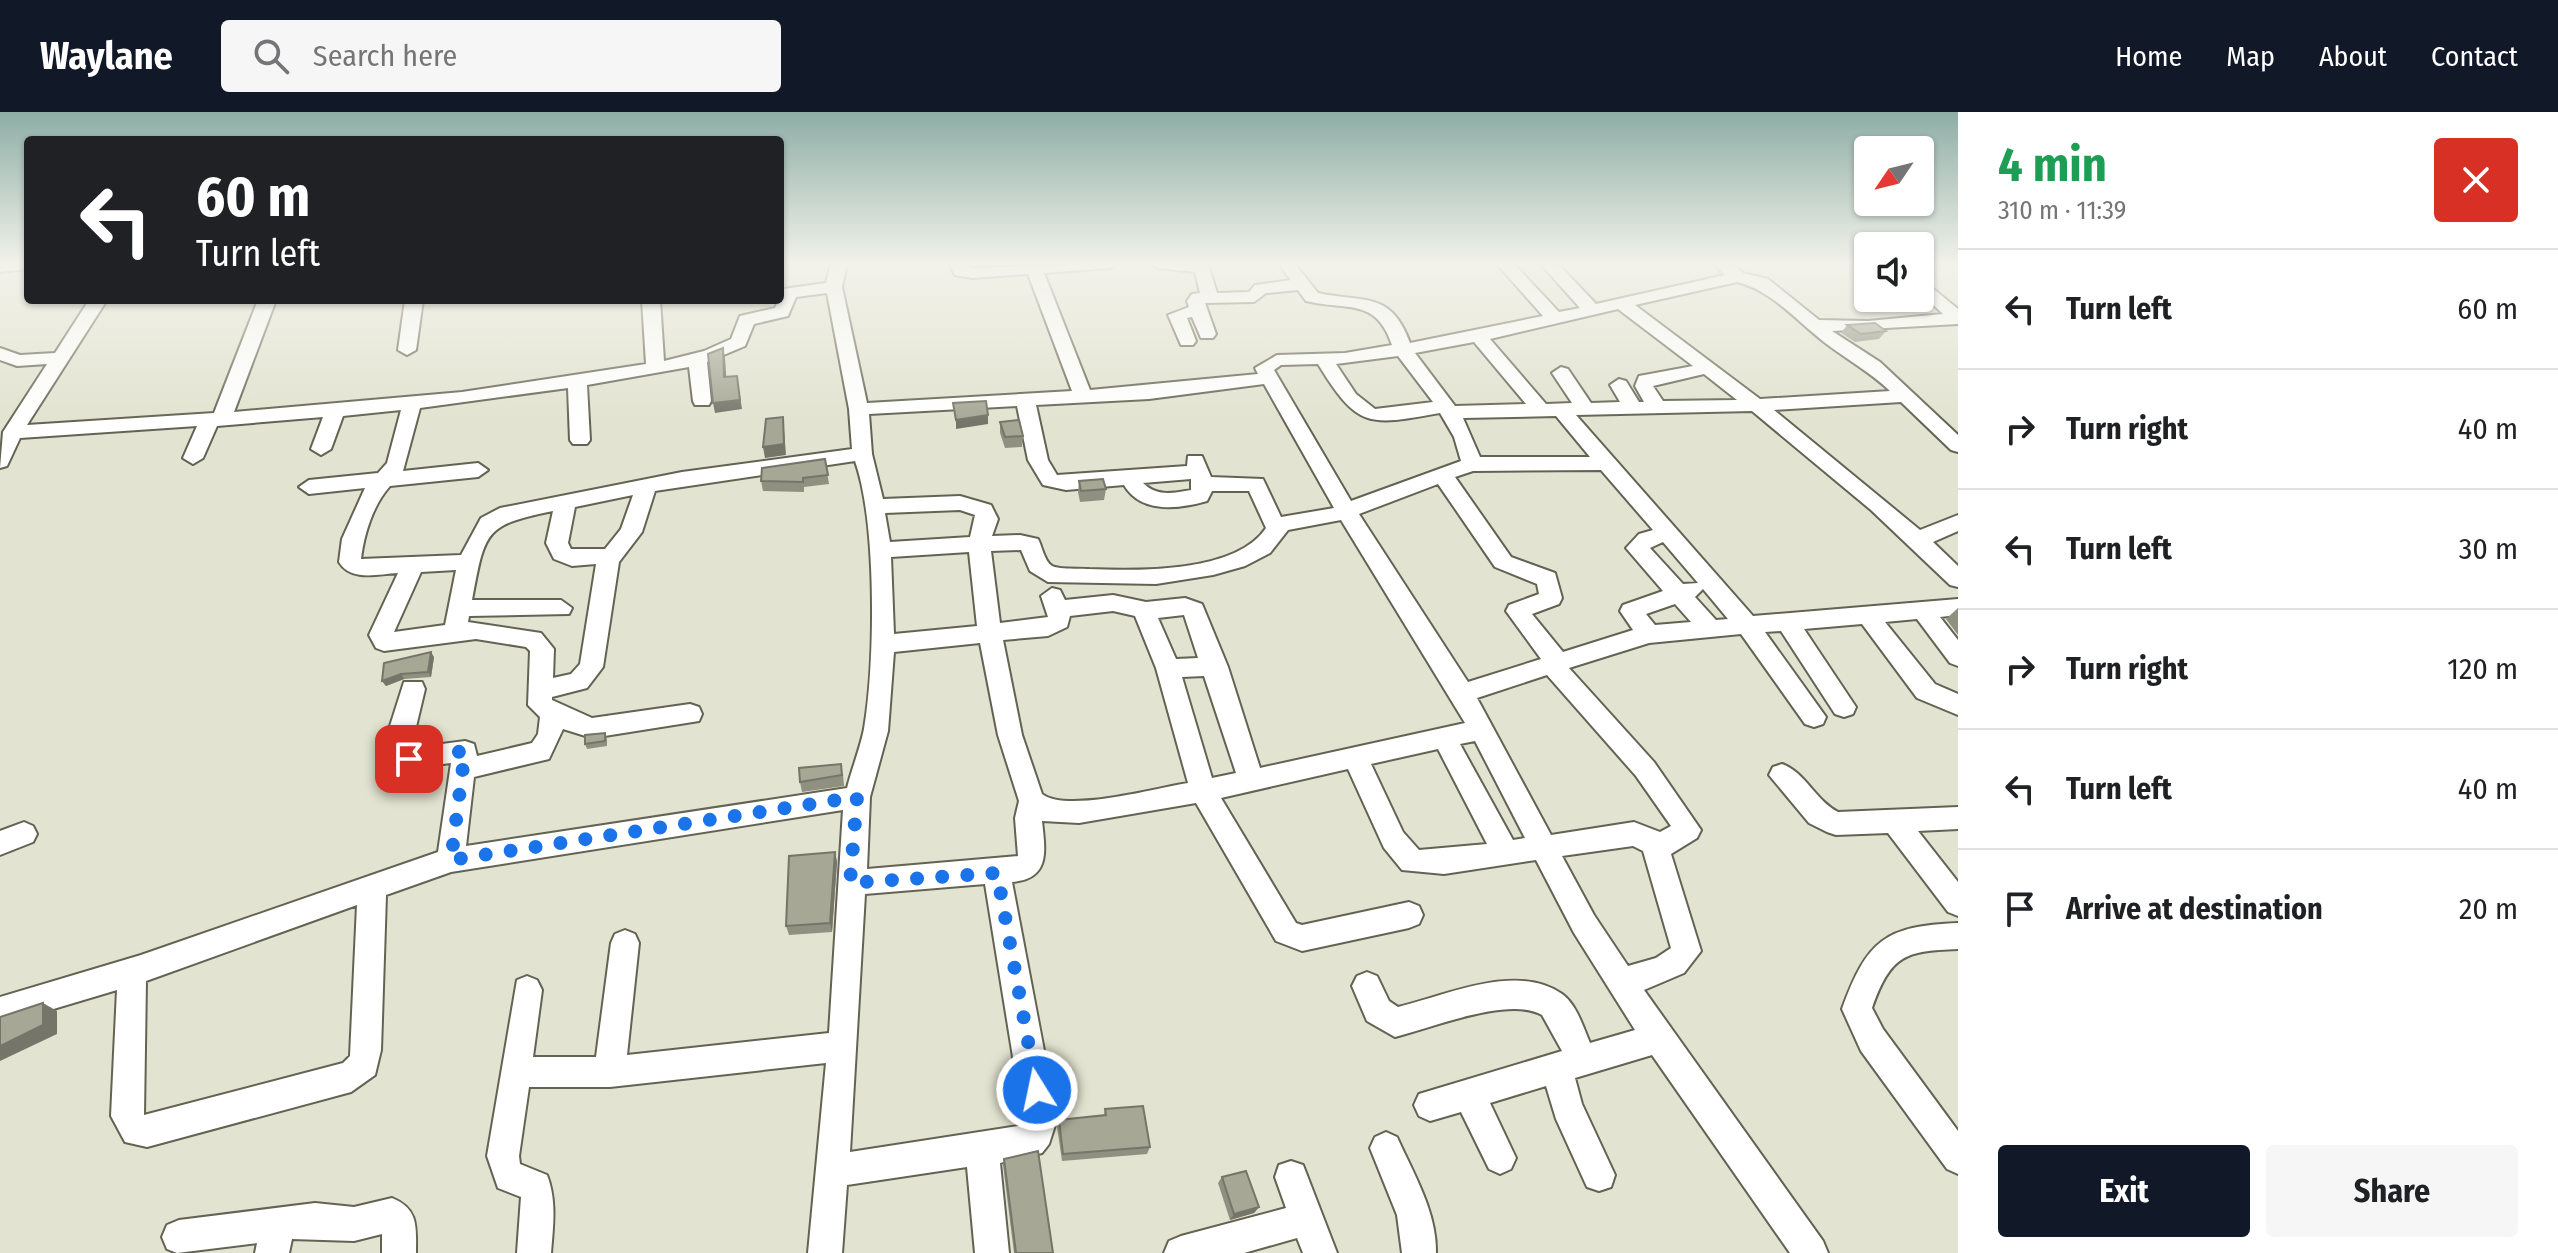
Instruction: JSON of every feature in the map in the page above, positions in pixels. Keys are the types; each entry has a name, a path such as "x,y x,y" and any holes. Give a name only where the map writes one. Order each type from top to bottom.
{"street":[{"path":"0,461 13,432 88,316"},
{"path":"193,458 215,422 260,316"},
{"path":"407,350 412,316"},
{"path":"652,316 655,368"},
{"path":"13,432 215,422 577,382 655,368 739,342 750,318 759,316"},
{"path":"825,1253 843,1046 857,797 876,731 883,669 880,550 862,454 859,409 843,316"},
{"path":"1052,316 1083,397"},
{"path":"1177,316 1187,341"},
{"path":"1206,316 1207,334"},
{"path":"1385,316 1403,350 1447,409 1470,452 1471,464"},
{"path":"1561,316 1403,350 1268,363 1264,368 1346,511 1462,693 1584,924 1658,1038 1811,1253"},
{"path":"1639,316 1759,405 1918,540 1958,579"},
{"path":"1803,316 1874,366 1958,446"},
{"path":"1814,325 1868,326 1957,318"},
{"path":"1478,336 1540,409"},
{"path":"0,353 17,361 61,358"},
{"path":"697,357 702,401"},
{"path":"1323,358 1346,395 1367,415 1379,417 1447,409 1634,409 1905,396"},
{"path":"1658,408 1644,386 1646,380 1709,368"},
{"path":"1561,373 1586,410"},
{"path":"859,409 1204,388 1267,378"},
{"path":"577,382 580,440"},
{"path":"1619,385 1634,409"},
{"path":"880,550 1030,544 1038,566 1048,574 1128,577 1234,562 1270,542 1276,528 1256,484 1249,481 1199,473 1200,496 1145,499 1135,492 1130,478 1066,483 1050,480 1038,460 1025,400"},
{"path":"412,402 397,465 377,483 353,539 350,562 354,567 470,562"},
{"path":"321,449 335,410"},
{"path":"1562,411 1747,625 1814,717"},
{"path":"458,620 478,537 492,518 719,473 862,454"},
{"path":"1276,528 1346,511 1471,464 1605,463"},
{"path":"309,487 478,470"},
{"path":"1443,475 1503,562 1547,579 1553,593 1551,598 1519,607 1517,611 1555,664 1684,820 1688,830 1657,848"},
{"path":"539,691 579,681 591,667 610,556 631,532 646,488"},
{"path":"566,502 557,543 562,554 572,558 610,556"},
{"path":"850,883 997,873 1021,869 1032,861 1028,818 1032,801 1010,735 990,635 979,544 987,519 984,510 977,506 874,506"},
{"path":"1918,540 1958,522"},
{"path":"1667,534 1647,539 1637,548 1711,629"},
{"path":"413,565 381,639 388,643 404,641 458,620 561,608"},
{"path":"883,644 990,635 1056,625 1059,609 1049,589 1048,574"},
{"path":"1649,634 1631,611 1709,584"},
{"path":"1059,609 1113,603 1132,605 1144,611 1191,607 1216,667 1251,780"},
{"path":"1462,693 1649,634 1958,607"},
{"path":"1144,611 1168,668 1203,791 1279,922 1294,938 1409,915"},
{"path":"1924,612 1958,657"},
{"path":"1869,617 1926,691 1958,705"},
{"path":"458,620 486,632 533,639 539,644 542,659 540,705 580,726 592,728 690,714"},
{"path":"1786,621 1844,707"},
{"path":"1168,668 1216,667"},
{"path":"413,689 397,745 400,754 409,759 461,750 466,756 451,860"},
{"path":"464,769 540,752 550,736 553,713"},
{"path":"1032,801 1045,811 1060,814 1203,791 1482,729"},
{"path":"1444,737 1506,854"},
{"path":"1355,757 1393,840 1412,862 1444,862 1634,834 1652,841 1657,848 1657,860 1687,951 1678,963 1666,969 1622,982"},
{"path":"1782,775 1826,821 1836,824 1958,818"},
{"path":"0,1011 132,972 451,860 857,797"},
{"path":"1893,819 1958,903"},
{"path":"832,1171 1031,1142 1038,1133 1041,1119 997,873"},
{"path":"132,972 127,1116 136,1131 147,1131 351,1076 364,1064 366,1050 372,886"},
{"path":"1958,936 1913,938 1898,945 1864,989 1857,1009 1872,1040 1958,1158"},
{"path":"610,1072 625,943"},
{"path":"1367,986 1378,1011 1395,1022 1471,1001 1530,996 1544,999 1561,1018 1569,1064 1571,1117 1599,1175"},
{"path":"527,990 504,1164 505,1172 512,1180 535,1187 538,1199 534,1253"},
{"path":"1430,1105 1658,1038"},
{"path":"516,1072 610,1072 843,1046"},
{"path":"1469,1094 1500,1158"},
{"path":"1386,1148 1410,1207 1420,1245 1419,1253"},
{"path":"982,1149 992,1253"},
{"path":"1291,1177 1320,1253"},
{"path":"179,1237 275,1238 315,1220 354,1224 392,1215 399,1220 399,1253"},
{"path":"1181,1253 1307,1219"}],"building":[{"path":"1875,323 1886,331 1861,334 1847,325"},
{"path":"723,348 724,377 737,376 740,400 713,403 708,354"},
{"path":"986,401 988,415 956,420 953,403"},
{"path":"783,417 784,444 763,447 766,419"},
{"path":"1019,420 1023,436 1005,437 1000,422"},
{"path":"825,459 828,475 803,478 803,482 761,481 762,468"},
{"path":"1103,479 1106,489 1081,491 1079,481"},
{"path":"431,652 428,672 401,674 382,681 384,663"},
{"path":"605,733 605,741 585,744 585,735"},
{"path":"841,764 842,775 800,782 799,768"},
{"path":"835,852 830,923 786,926 789,856"},
{"path":"43,1003 43,1025 0,1046 0,1017"},
{"path":"1143,1106 1150,1147 1063,1154 1059,1120 1106,1115 1105,1109"},
{"path":"1038,1151 1053,1253 1016,1253 1004,1159"},
{"path":"1246,1171 1259,1207 1234,1214 1222,1177"}],"route":[{"path":"409,759 465,751 451,860 857,797 850,883 997,873 1037,1090"}]}
